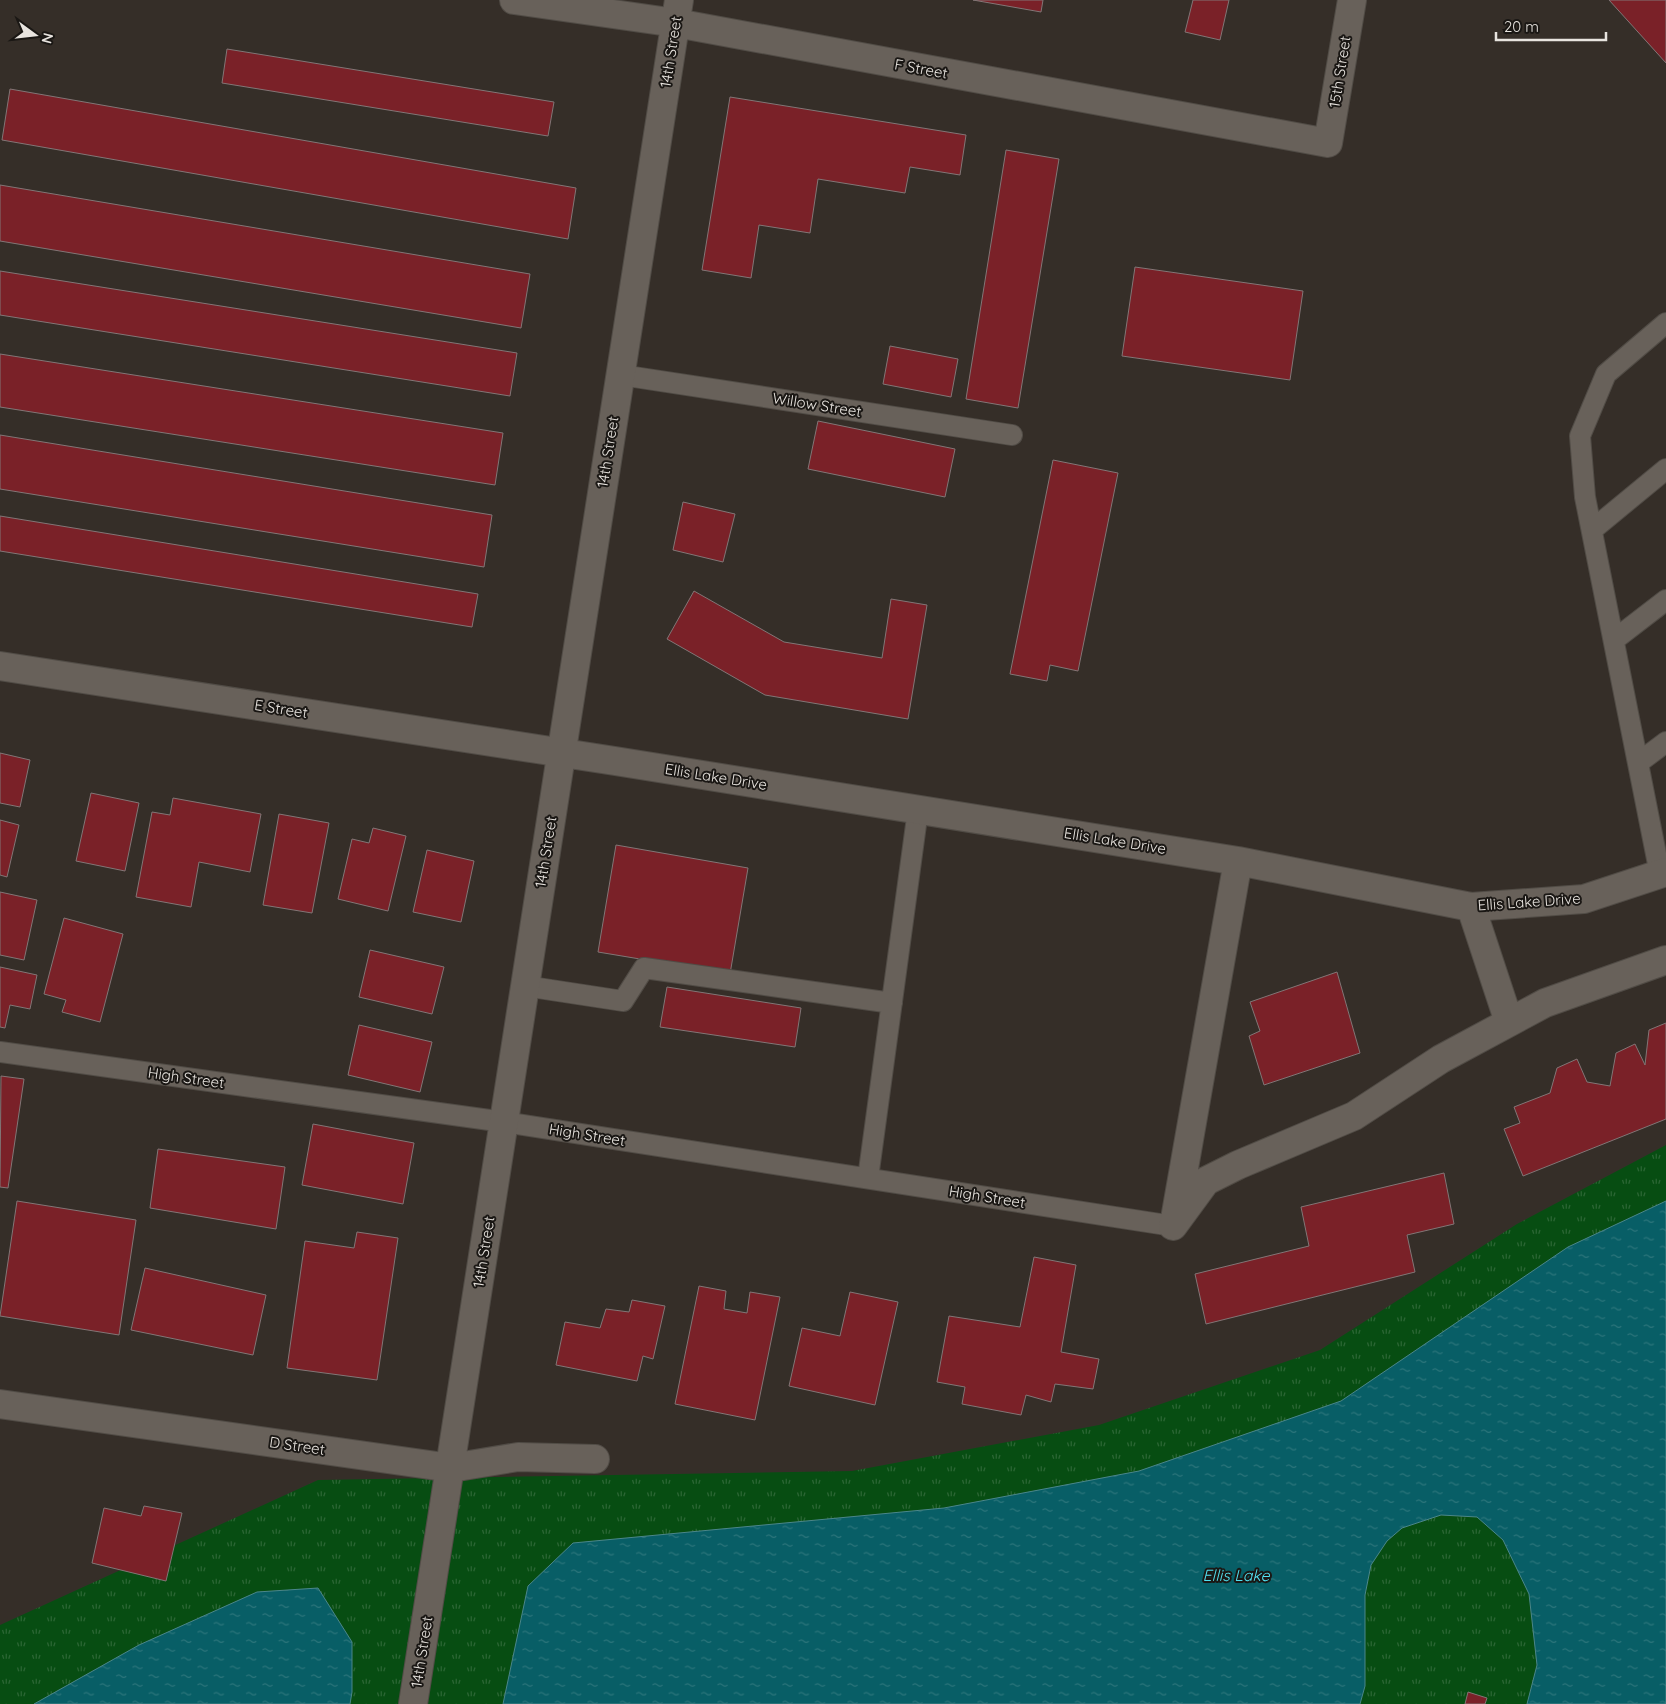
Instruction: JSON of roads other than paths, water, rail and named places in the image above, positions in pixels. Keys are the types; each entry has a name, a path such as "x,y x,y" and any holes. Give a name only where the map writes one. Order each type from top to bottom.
{"street":[{"name":"F Street","path":"514,0 677,12 1328,143"},
{"name":"15th Street","path":"1328,143 1352,0"},
{"name":"14th Street","path":"413,1704 452,1468 561,752 677,12"},
{"name":"E Street","path":"0,666 561,752"},
{"name":"Ellis Lake Drive","path":"561,752 1238,861 1470,907 1584,899 1663,873"},
{"path":"1173,1226 1238,861"},
{"path":"1470,907 1509,1022"},
{"path":"1173,1226 1206,1181 1238,1165 1354,1116 1441,1059 1545,1003 1666,960"},
{"name":"D Street","path":"0,1404 452,1468 518,1457 595,1459"}],"lane":[{"path":"1663,873 1638,763 1592,530 1586,497 1580,436 1606,374 1666,323"},
{"name":"Willow Street","path":"621,374 1012,434"},
{"path":"1592,530 1666,469"},
{"path":"1614,640 1666,600"},
{"path":"1638,763 1666,742"},
{"path":"868,1178 918,810"},
{"path":"525,986 623,1001 644,968 892,1003"},
{"name":"High Street","path":"0,1052 504,1122 1173,1226"}],"water":[{"name":"Ellis Lake","path":"1666,1201 1666,1704 1527,1704 1537,1665 1529,1594 1503,1540 1477,1517 1441,1515 1402,1528 1387,1541 1371,1565 1365,1595 1365,1686 1360,1704 503,1704 528,1586 573,1543 944,1508 1139,1471 1341,1401 1568,1247"},
{"path":"318,1588 352,1642 352,1692 350,1704 34,1704 139,1645 257,1592"}]}
